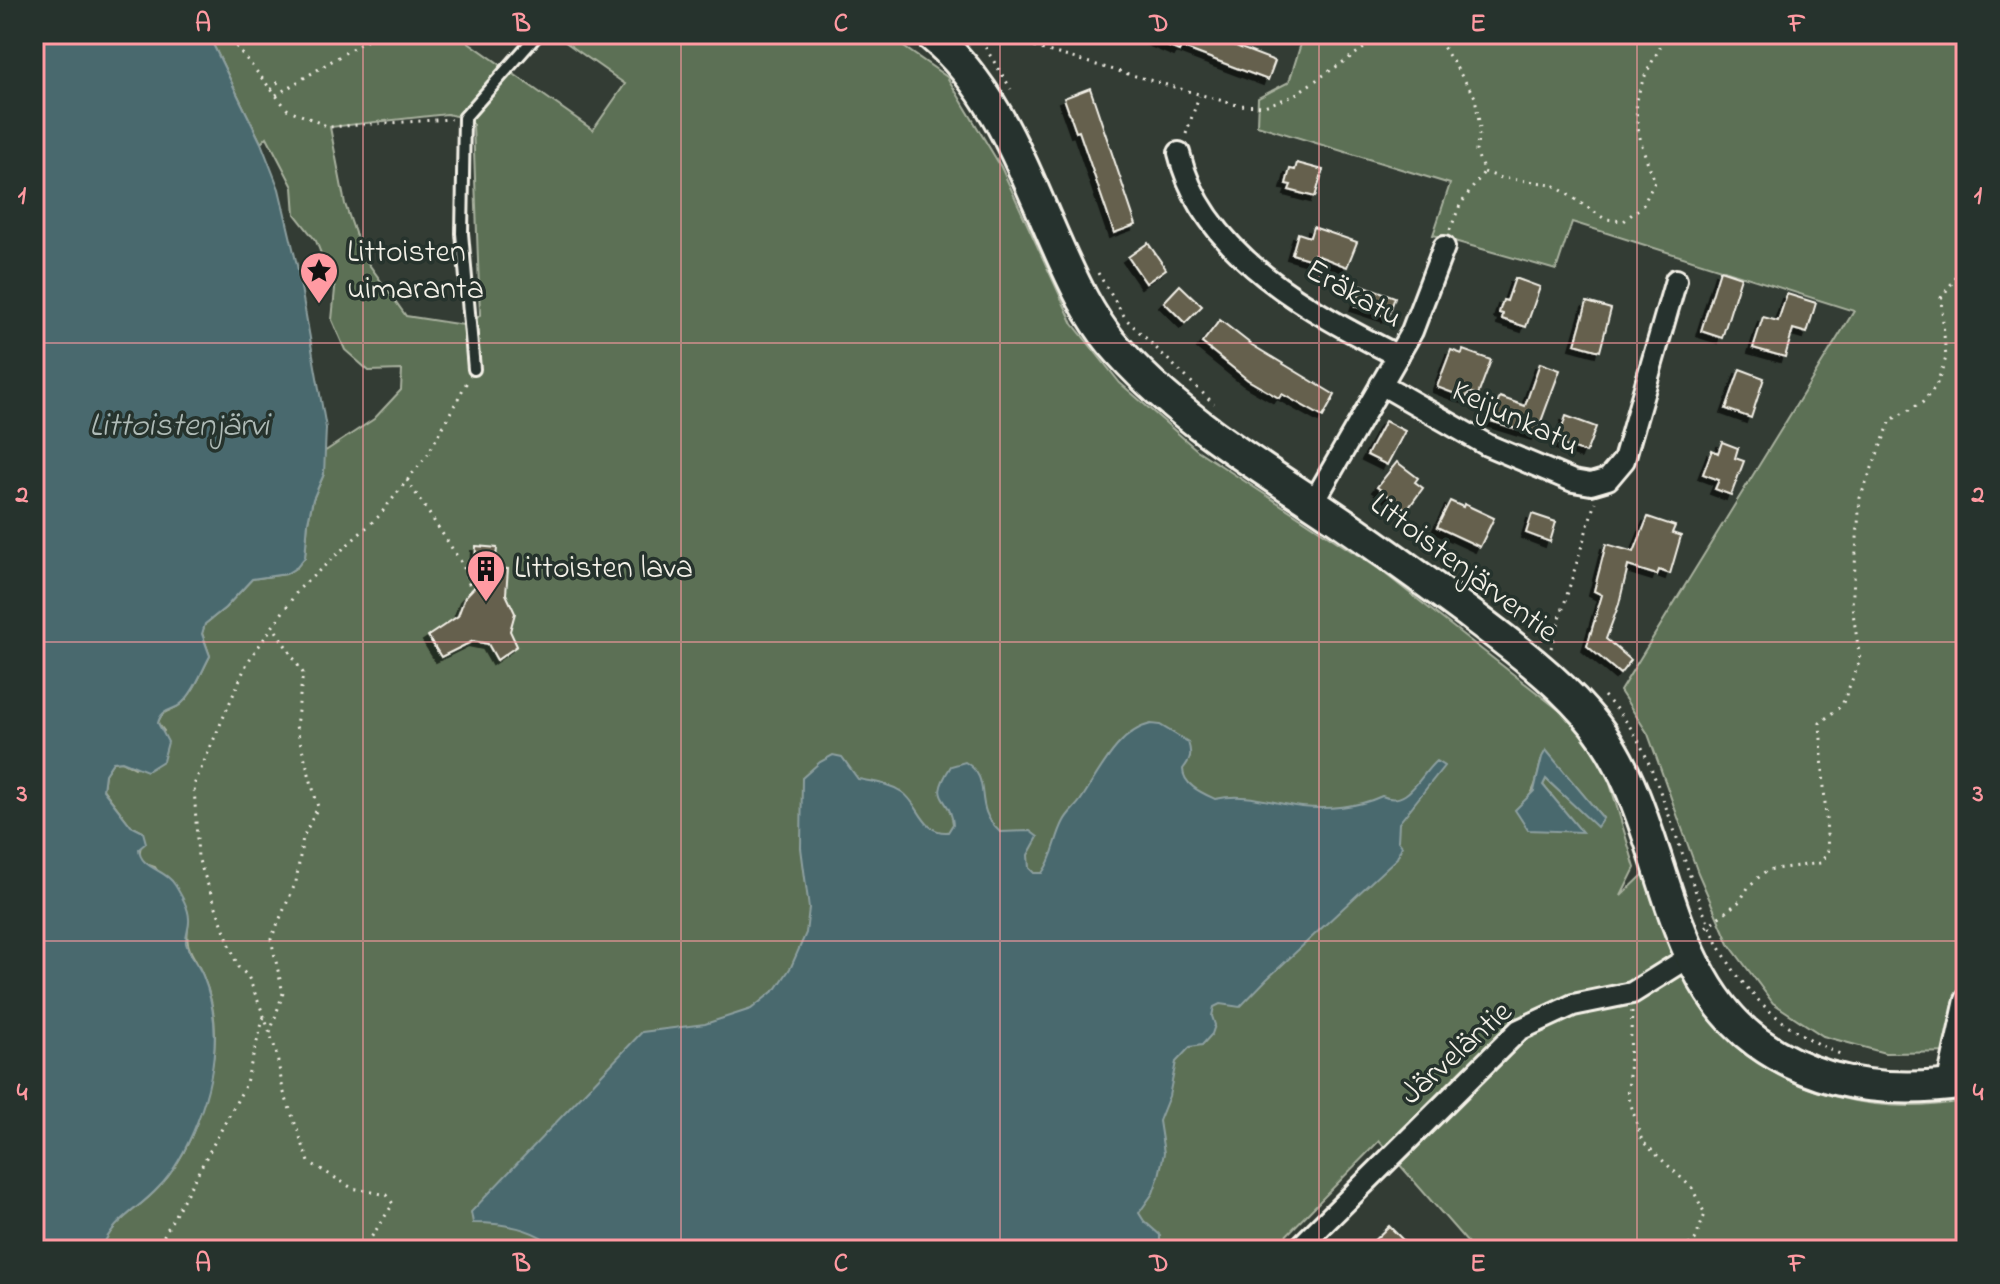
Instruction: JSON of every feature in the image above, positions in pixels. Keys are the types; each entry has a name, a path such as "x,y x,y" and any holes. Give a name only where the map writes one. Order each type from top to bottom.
{"street":[{"name":"Littoistenjärventie","path":"930,34 959,62 988,101 1020,162 1079,294 1109,340 1149,384 1191,419 1387,552 1504,640 1584,712 1622,765 1636,796 1691,956 1709,989 1737,1024 1754,1040 1817,1074 1865,1086 1915,1089 1957,1085"},
{"name":"Eräkatu","path":"1179,153 1183,172 1200,207 1246,259 1303,305 1398,356 1313,503"},
{"path":"1398,356 1423,306 1444,247"},
{"name":"Keijunkatu","path":"1381,384 1505,454 1573,481 1600,482 1614,475 1624,460 1676,280"},
{"name":"Järveläntie","path":"1297,1250 1519,1030 1573,1005 1632,993 1691,956"},
{"path":"1957,1085 1966,1000"}],"lane":[{"path":"474,369 462,233 464,118 538,34"}],"path":[{"path":"226,34 287,109 329,127 464,118"},
{"path":"276,95 371,37 382,34"},
{"path":"496,34 525,48"},
{"path":"977,34 1015,97"},
{"path":"988,34 1199,96 1251,107 1291,97 1385,34"},
{"path":"1435,34 1475,97 1480,128 1476,151 1484,172"},
{"path":"1484,172 1502,178 1552,184 1605,219 1624,221 1643,205 1655,181 1645,157 1638,126 1637,97 1667,34"},
{"path":"271,89 282,78"},
{"path":"1179,153 1199,96"},
{"path":"1444,247 1460,205 1484,172"},
{"path":"1707,926 1740,901 1749,886 1767,870 1821,863 1828,851 1820,723 1842,705 1860,660 1852,606 1860,498 1891,420 1922,403 1936,386 1946,358 1941,298 1966,264"},
{"path":"1097,271 1126,319 1179,373 1222,410"},
{"path":"363,1250 393,1204 387,1195 352,1188 309,1162 283,1090 276,1051 264,1016 248,976 238,967 198,858 194,785 247,663 299,589 379,516 428,454 474,369"},
{"path":"407,480 463,565 471,590"},
{"path":"1543,643 1551,650 1600,482"},
{"path":"270,1033 283,993 271,939 296,882 303,837 318,807 296,726 303,673 273,626"},
{"path":"1604,697 1626,718 1642,744 1676,831 1707,926 1739,979 1765,1009 1800,1035 1845,1056"},
{"path":"1632,993 1628,1095 1642,1141 1692,1188 1705,1214 1695,1240 1683,1250"},
{"path":"156,1250 245,1086 264,1016"}],"green space":[{"path":"208,34 457,34 593,130 625,84 554,34 885,34 947,77 1001,167 1073,324 1120,383 1197,450 1379,569 1573,721 1606,770 1635,868 1621,896 1645,873 1685,979 1702,1009 1726,1037 1754,1060 1786,1079 1820,1092 1893,1106 1966,1100 1966,1250 1474,1250 1379,1141 1272,1250 101,1250 119,1222 169,1175 187,1146 209,1082 215,1032 207,987 188,944 189,919 155,867 143,863 139,857 143,832 131,826 103,789 105,774 113,762 122,761 135,768 164,731 158,723 162,715 179,706 198,681 210,656 202,633 205,624 252,579 286,574 305,557 313,499 324,474 324,452 374,419 401,390 402,370 369,371 345,350 332,320 335,289 316,241 295,214 293,187 267,137 261,143","holes":["447,114 473,124 480,315 470,326 406,316 363,256 345,204 330,127","1546,751 1603,818 1597,826 1546,779 1543,785 1570,819 1530,795"]},
{"path":"1304,34 1966,34 1966,458 1959,481 1966,483 1966,1052 1885,1053 1823,1036 1773,1003 1729,944 1698,873 1648,734 1620,691 1854,311 1572,222 1556,270 1433,235 1450,184 1257,125 1258,98 1289,82"}],"water":[{"name":"Littoistenjärvi","path":"34,34 208,34 261,143 279,189 297,265 326,428 324,474 313,499 305,557 286,574 252,579 205,624 202,634 210,656 186,698 179,706 162,714 158,723 168,742 163,761 147,771 122,761 113,762 105,774 103,790 131,826 143,832 146,843 139,849 140,856 171,880 186,906 189,922 186,943 209,994 215,1030 209,1084 181,1156 158,1188 112,1230 101,1250 34,1250"},
{"path":"1151,724 1160,725 1188,742 1190,756 1183,769 1186,780 1215,799 1238,797 1302,807 1343,807 1382,796 1399,798 1412,789 1436,761 1444,766 1399,823 1398,841 1402,846 1397,858 1240,1007 1220,1004 1214,1007 1212,1034 1202,1045 1190,1047 1176,1062 1169,1096 1159,1121 1164,1153 1159,1176 1153,1193 1139,1213 1160,1235 1155,1250 557,1250 529,1231 507,1225 473,1223 471,1212 642,1032 705,1024 751,1009 777,988 791,967 806,933 809,908 801,848 802,778 820,762 833,755 842,757 858,779 902,792 932,828 948,832 953,824 940,793 941,787 951,766 965,762 979,777 986,812 1000,832 1030,831 1038,837 1028,855 1029,868 1034,873 1042,873 1066,818 1110,755 1128,735"},
{"path":"1546,750 1603,818 1597,827 1546,779 1543,785 1582,832 1528,830 1515,810 1534,791"}],"building":[{"path":"1138,34 1204,34 1275,61 1268,80"},
{"path":"1090,88 1136,225 1114,233 1079,131 1076,132 1064,98"},
{"path":"1297,163 1323,170 1315,197 1289,190 1291,185 1286,184 1290,169 1295,170"},
{"path":"1313,227 1357,242 1347,267 1314,254 1312,260 1292,254 1298,233 1310,237"},
{"path":"1148,243 1166,269 1146,283 1128,257"},
{"path":"1720,270 1741,277 1722,338 1701,331"},
{"path":"1515,278 1540,287 1526,327 1502,319 1503,314 1499,313"},
{"path":"1180,285 1202,306 1185,323 1164,302"},
{"path":"1362,285 1395,297 1388,317 1355,306"},
{"path":"1787,294 1816,303 1807,333 1793,329 1785,357 1753,348 1763,317 1778,321"},
{"path":"1587,302 1611,309 1600,351 1575,344"},
{"path":"1220,320 1252,345 1335,395 1323,417 1282,394 1279,398 1248,380 1202,343"},
{"path":"1451,350 1462,354 1463,350 1491,360 1478,395 1469,392 1466,398 1437,387"},
{"path":"1540,363 1560,370 1536,435 1491,421 1500,397 1525,406"},
{"path":"1740,369 1764,378 1751,418 1726,409"},
{"path":"1566,416 1596,427 1586,453 1557,443"},
{"path":"1385,421 1405,431 1387,465 1367,455"},
{"path":"1722,442 1738,448 1735,458 1744,461 1731,495 1715,489 1719,480 1703,474 1712,450 1718,453"},
{"path":"1397,462 1418,478 1415,482 1423,488 1407,510 1377,487"},
{"path":"1450,501 1494,518 1480,547 1437,527"},
{"path":"1532,514 1556,522 1550,542 1526,533"},
{"path":"1648,517 1675,526 1672,533 1681,536 1670,574 1659,570 1657,575 1628,566 1606,639 1631,660 1620,674 1587,646 1602,595 1594,591 1606,544 1634,552"},
{"name":"Littoisten lava","path":"476,546 497,548 495,568 508,569 506,594 515,613 510,631 517,646 497,660 488,644 473,641 441,657 428,636 458,616 465,597 482,579 475,567"},
{"path":"1389,1226 1406,1243 1399,1250 1364,1250"}],"place":[{"name":"Littoisten uimaranta","path":"319,305"},
{"name":"Littoisten lava","path":"486,603"}]}
